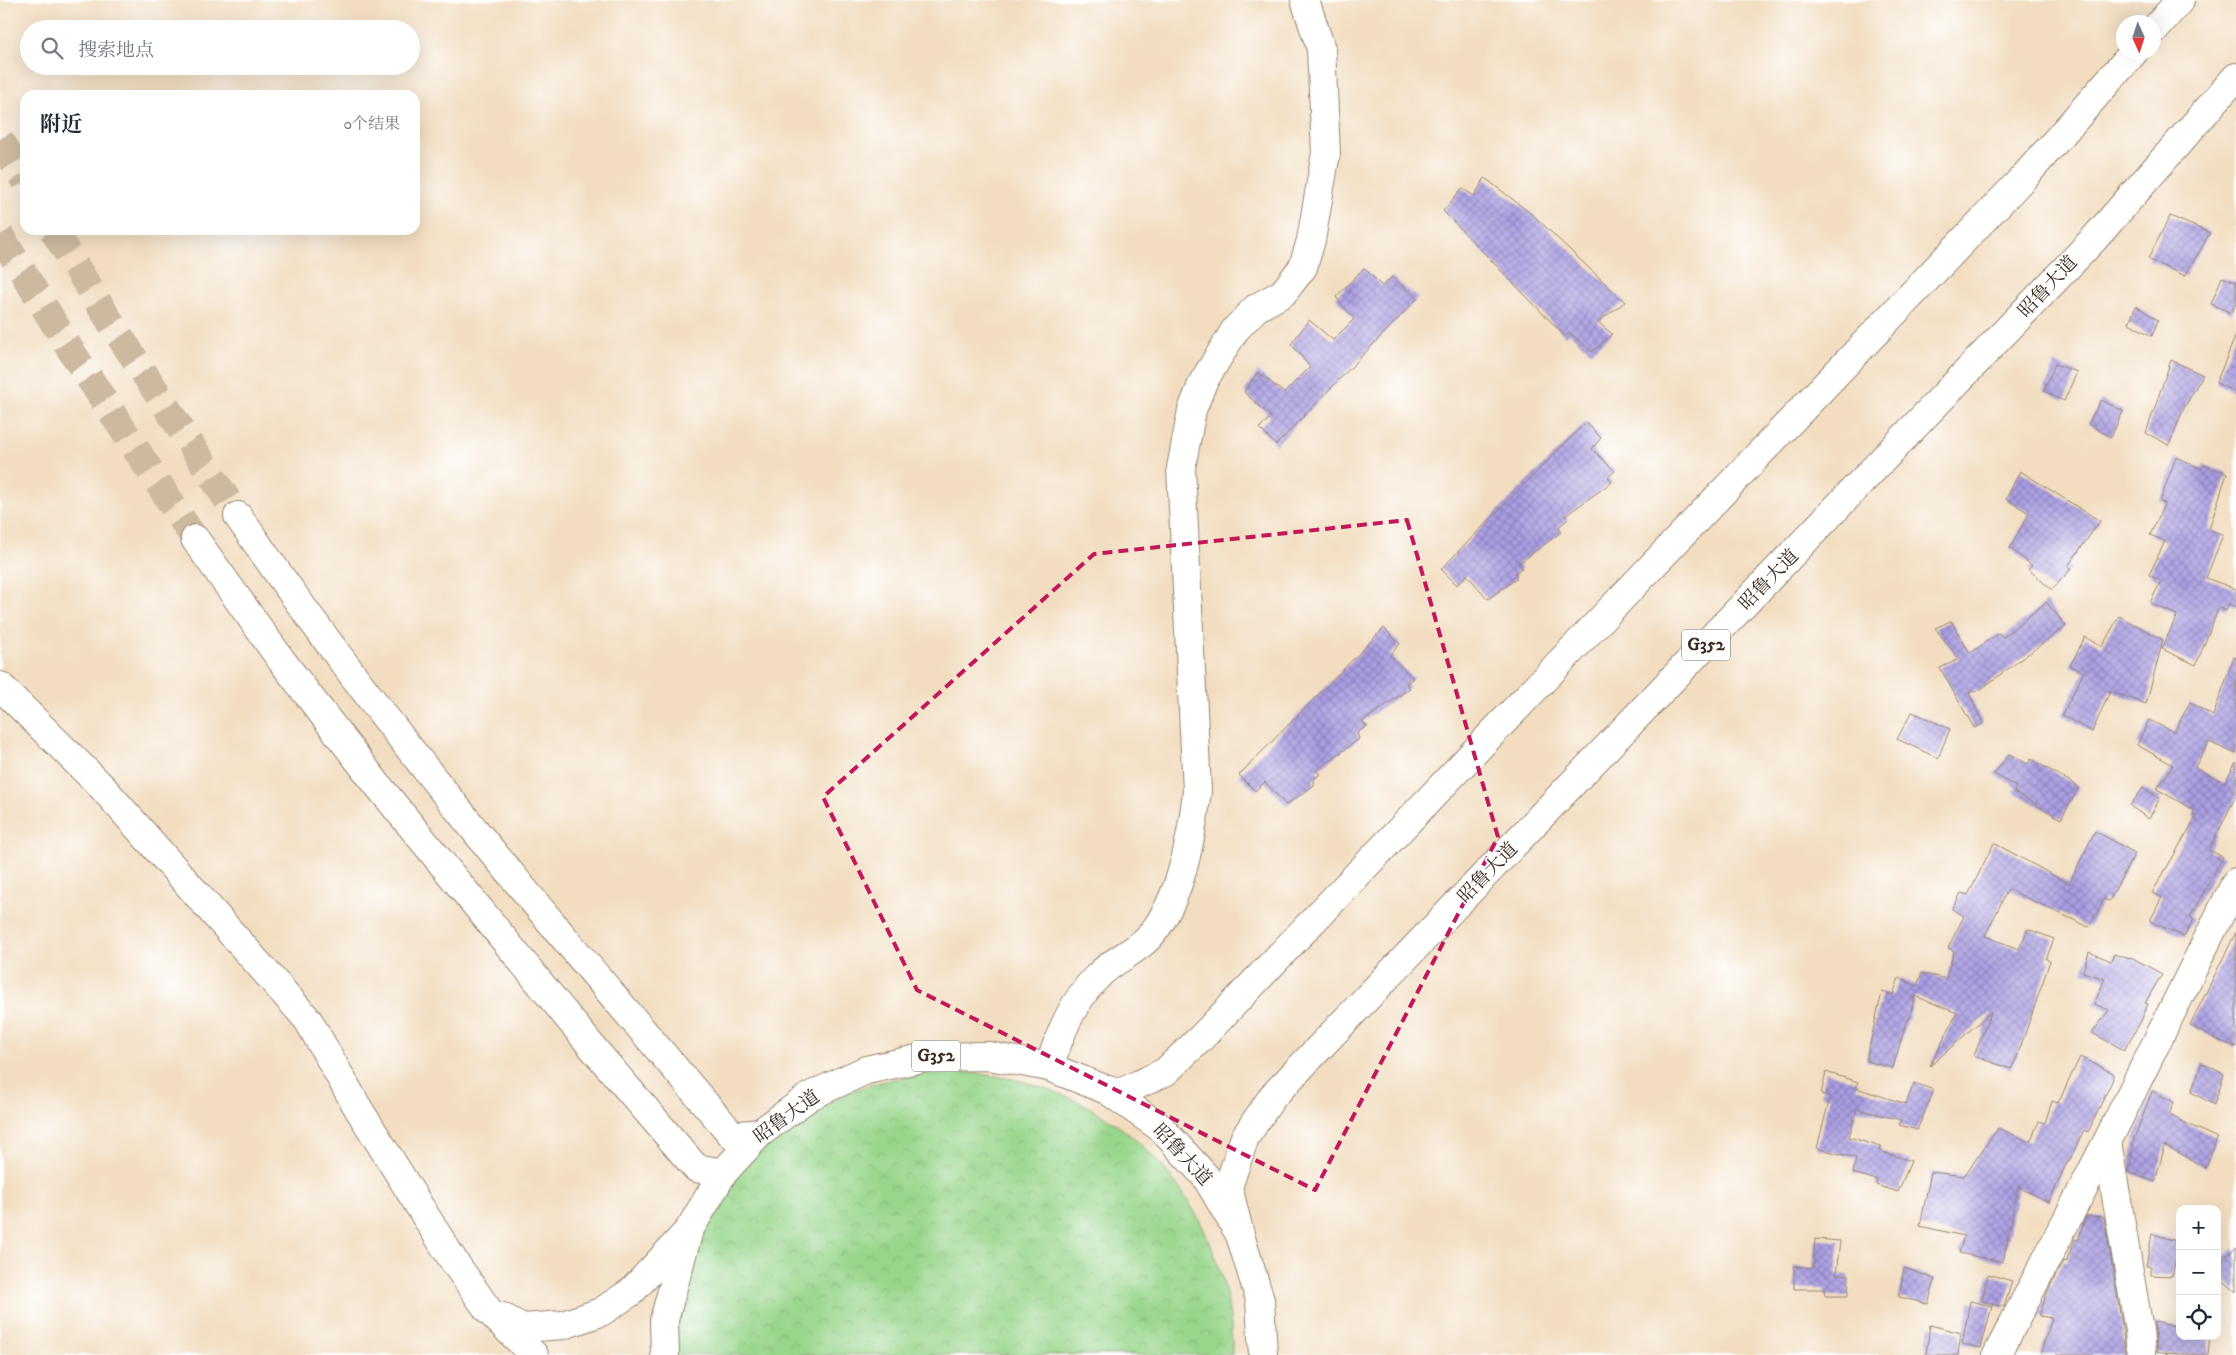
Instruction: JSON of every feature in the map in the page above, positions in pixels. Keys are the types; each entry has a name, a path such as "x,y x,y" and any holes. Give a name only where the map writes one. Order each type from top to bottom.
{"main road":[{"path":"1049,1067 1063,1026 1078,1001 1097,976 1148,938 1166,912 1178,882 1192,828 1197,791 1181,468 1192,410 1203,382 1235,330 1256,308 1283,293 1302,267 1311,240 1326,153 1321,49 1305,0"},
{"path":"2161,22 2180,0"},
{"name":"昭鲁大道","path":"665,1355 664,1320 689,1230 723,1173 760,1133 810,1096 866,1070 926,1057 988,1056 1049,1067 1106,1090 1120,1093 1165,1072 1201,1038 1985,219 2032,169 2127,60"},
{"name":"昭鲁大道","path":"1263,1355 1260,1300 1240,1235 1228,1187 1245,1137 1273,1096 2094,239 2236,77"},
{"path":"238,516 321,632 414,754 630,1017 733,1136 760,1133"},
{"path":"195,539 282,661 364,768 562,1011 696,1168 723,1173"},
{"path":"0,686 103,788 308,1020 363,1116 453,1260 488,1310 534,1355"},
{"path":"1997,1355 2107,1142 2236,882"},
{"name":"昭鲁大道","path":"1106,1090 1162,1128 1206,1177 1240,1235"},
{"path":"2107,1142 2139,1330 2141,1355"},
{"path":"488,1310 523,1328 563,1325 601,1312 631,1292 689,1230"}],"highlighted area":[{"path":"1407,520 1498,837 1315,1190 917,990 823,797 1094,554"}],"green space":[{"path":"959,1072 1021,1081 1082,1104 1120,1127 1152,1156 1180,1190 1203,1227 1219,1268 1229,1311 1232,1355 674,1355 679,1313 689,1262 694,1247 707,1219 724,1192 744,1167 767,1144 792,1124 819,1107 847,1093 897,1078"}],"building":[{"path":"1485,178 1534,216 1625,302 1598,322 1612,334 1592,352 1570,333 1565,336 1443,211 1462,188 1474,196"},
{"path":"2170,216 2210,233 2185,276 2148,259"},
{"path":"1364,268 1382,286 1392,277 1418,298 1276,445 1259,428 1271,417 1244,392 1258,372 1284,393 1310,367 1291,344 1309,320 1333,340 1354,319 1336,297"},
{"path":"2222,277 2236,282 2236,303 2231,313 2211,304"},
{"path":"2136,306 2158,320 2152,336 2129,323"},
{"path":"2236,335 2236,392 2216,383"},
{"path":"2171,360 2203,375 2183,410 2169,445 2146,433"},
{"path":"2055,364 2077,372 2064,401 2044,391"},
{"path":"2101,400 2123,411 2111,437 2088,424"},
{"path":"1586,422 1601,438 1592,449 1615,471 1608,477 1612,482 1565,516 1568,519 1559,527 1561,532 1518,564 1522,568 1516,572 1516,579 1488,599 1467,575 1457,585 1441,569"},
{"path":"2176,457 2202,469 2204,465 2227,473 2209,529 2223,535 2206,578 2236,589 2236,607 2229,604 2226,611 2219,607 2196,665 2162,649 2177,615 2150,603 2161,581 2149,575 2165,541 2150,535 2165,503 2160,501"},
{"path":"2020,471 2100,521 2068,566 2071,569 2052,590 2028,569 2032,566 2010,548 2029,513 2006,499"},
{"path":"2046,602 2066,626 1978,691 1969,692 1983,724 1974,728 1940,668 1959,659 1935,628 1951,621 1970,653 1999,633 2003,637"},
{"path":"2119,616 2163,640 2146,704 2110,691 2092,732 2062,715 2084,672 2070,666 2085,637 2102,647"},
{"path":"1384,628 1400,644 1390,655 1413,678 1406,684 1410,688 1362,722 1367,726 1357,733 1359,739 1316,771 1320,774 1314,779 1314,785 1286,805 1265,782 1255,791 1239,775"},
{"path":"2234,657 2236,658 2236,754 2209,742 2195,767 2224,783 2236,762 2236,796 2209,850 2223,857 2190,917 2194,919 2184,937 2150,921 2162,897 2152,893 2196,817 2193,815 2195,811 2157,789 2173,765 2137,745 2149,720 2174,732 2190,702 2213,716"},
{"path":"1912,712 1950,729 1938,758 1897,739"},
{"path":"2009,754 2028,764 2031,759 2079,787 2061,819 2014,792 2016,787 1994,774"},
{"path":"2143,788 2160,798 2149,819 2130,806"},
{"path":"2095,831 2135,853 2109,901 2104,899 2089,927 2008,889 1985,936 2019,949 2028,929 2054,939 2046,959 2050,961 2017,1057 2011,1069 1974,1056 1991,1012 1930,1066 1957,1013 1915,996 1893,1068 1866,1061 1882,992 1893,995 1899,978 1917,986 1922,973 1946,979 1954,951 1948,948 1964,916 1952,909 1961,893 1968,895 1994,843 2069,884"},
{"path":"2236,932 2236,1047 2215,1039 2190,1025"},
{"path":"2089,952 2111,961 2114,954 2130,959 2131,957 2162,974 2145,1003 2148,1004 2141,1021 2124,1050 2092,1033 2109,1010 2094,1004 2105,979 2083,972"},
{"path":"2080,1057 2113,1073 2113,1079 2088,1132 2084,1130 2068,1160 2049,1202 2018,1187 2003,1262 1959,1253 1964,1236 1920,1226 1931,1172 1964,1176 1998,1128 2030,1142 2039,1121 2045,1123 2052,1101 2058,1103"},
{"path":"2202,1063 2224,1074 2214,1105 2191,1092"},
{"path":"1826,1072 1858,1082 1856,1088 1906,1104 1914,1083 1934,1090 1917,1130 1899,1125 1901,1120 1857,1109 1849,1137 1881,1147 1880,1151 1911,1161 1898,1192 1876,1185 1877,1180 1853,1173 1856,1158 1817,1148 1830,1097 1821,1094"},
{"path":"2152,1091 2174,1102 2169,1115 2217,1138 2206,1168 2165,1145 2155,1182 2129,1172 2134,1139"},
{"path":"2086,1216 2104,1217 2125,1355 2040,1355 2052,1318 2039,1316 2047,1293 2063,1261 2066,1262 2075,1239 2078,1240"},
{"path":"2152,1234 2176,1241 2176,1259 2172,1276 2151,1275 2151,1266 2146,1266"},
{"path":"1815,1239 1840,1241 1836,1274 1849,1275 1848,1296 1825,1296 1824,1289 1794,1289 1794,1266 1813,1268"},
{"path":"2236,1248 2236,1292 2221,1279 2221,1260"},
{"path":"1904,1268 1935,1279 1928,1304 1899,1297"},
{"path":"1988,1274 2012,1281 2004,1307 1982,1301"},
{"path":"1970,1301 1992,1306 1981,1348 1962,1344"},
{"path":"2154,1322 2176,1326 2176,1340 2210,1340 2208,1355 2157,1353"},
{"path":"1930,1325 1961,1333 1958,1355 1926,1355"}],"tunnel":[{"path":"0,139 20,173"},
{"path":"0,235 70,349 195,539"},
{"path":"56,235 111,323 238,516"}]}
